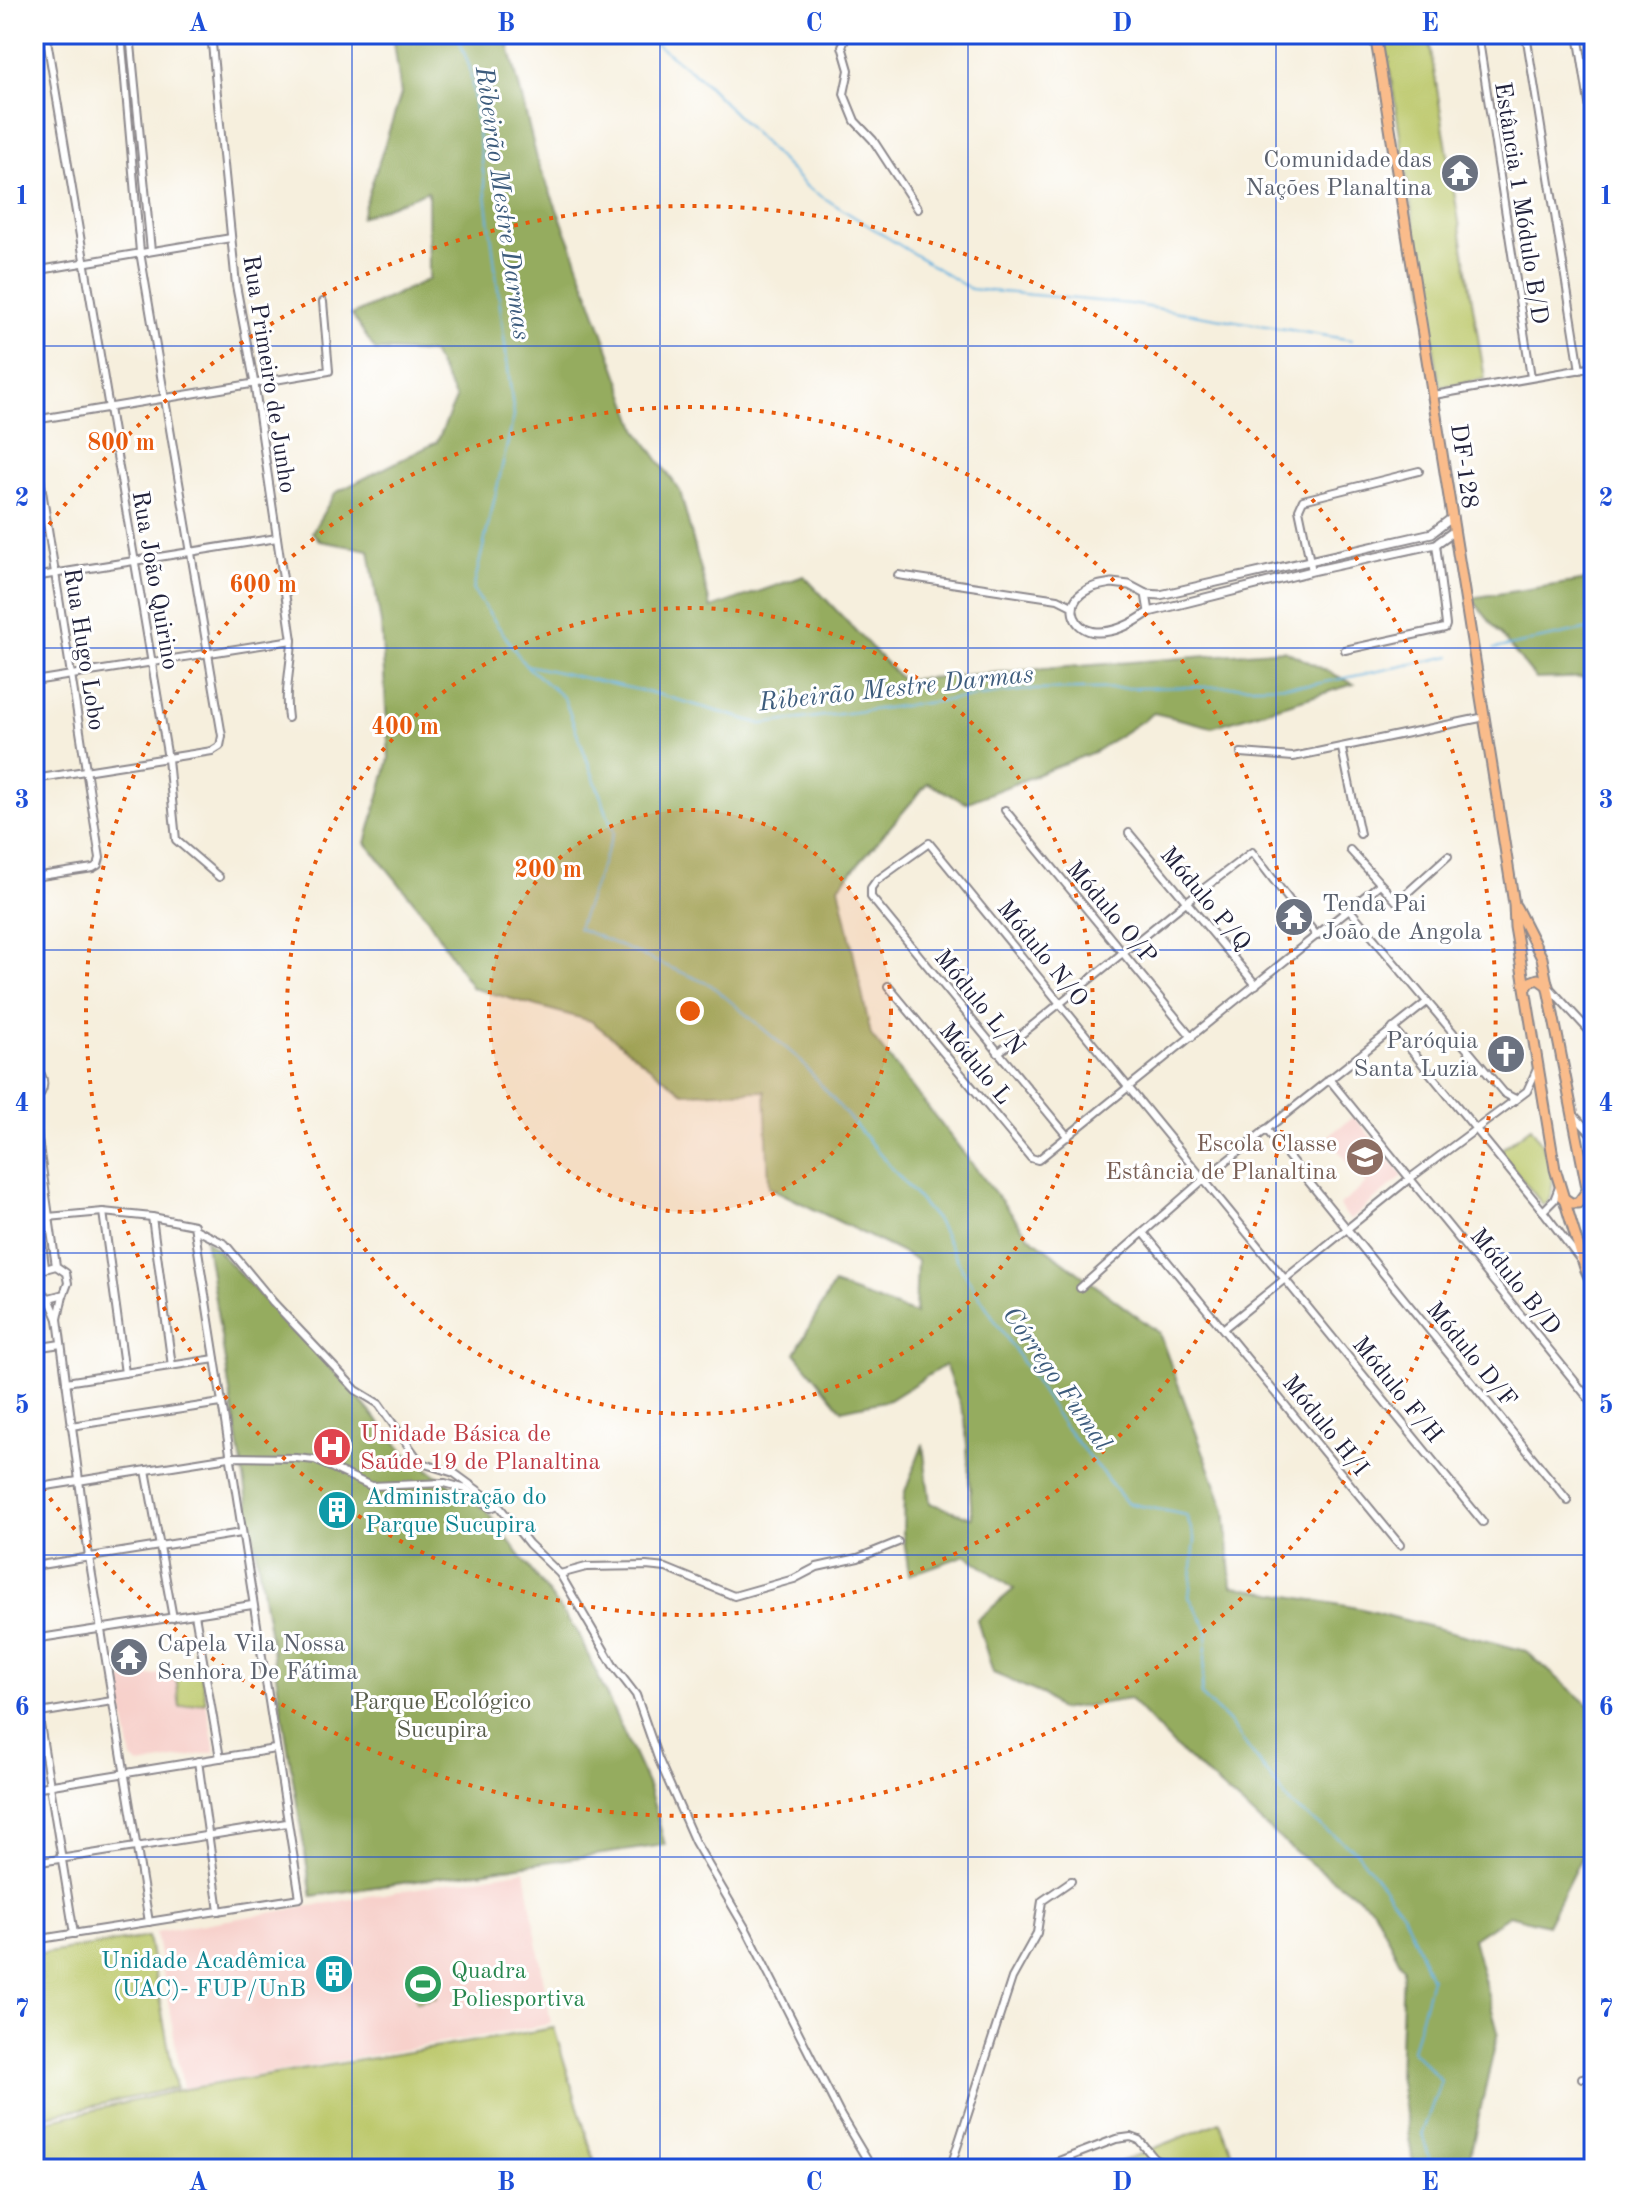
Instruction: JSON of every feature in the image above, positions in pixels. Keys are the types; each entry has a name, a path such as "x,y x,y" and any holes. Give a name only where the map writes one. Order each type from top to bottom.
{"main road":[{"name":"DF-128","path":"1375,34 1538,1067 1561,1192 1594,1288"},
{"name":"DF-128","path":"1514,904 1540,952 1594,1223"},
{"path":"1526,988 1538,979 1548,986"},
{"path":"1561,1192 1571,1203 1578,1203 1585,1196 1586,1188"}],"street":[{"name":"Rua João Quirino","path":"46,34 168,759 176,840 219,877"},
{"path":"34,779 212,751 220,746 222,736 140,252 121,34"},
{"path":"130,34 151,251"},
{"name":"Rua Primeiro de Junho","path":"211,34 236,285 254,381 292,640 286,700 288,718"},
{"path":"848,34 842,46 849,70 845,98 855,121 873,140 918,209"},
{"name":"Estância 1 Módulo B/D","path":"1478,34 1531,377"},
{"path":"1526,34 1580,370"},
{"path":"1578,34 1594,135"},
{"path":"34,271 231,238"},
{"path":"34,420 254,381 329,371 323,302"},
{"path":"1434,395 1594,367"},
{"name":"Rua Hugo Lobo","path":"34,440 87,771 98,865 34,877"},
{"path":"1312,571 1299,509 1303,500 1419,471"},
{"path":"1453,517 1432,533 1160,595 1146,594 1129,585 1112,583 1092,587 1079,594 1072,606 1073,615 1080,625 1096,632 1130,624 1149,612 1436,544 1454,531"},
{"path":"34,577 277,538"},
{"path":"1400,541 1403,551"},
{"path":"1345,650 1445,628 1436,544"},
{"path":"898,575 1058,599 1072,606"},
{"path":"1237,578 1239,590"},
{"path":"1146,594 1149,612"},
{"path":"34,681 292,640"},
{"path":"1241,753 1293,757 1485,717"},
{"path":"1342,749 1360,834"},
{"name":"Módulo O/P","path":"1005,810 1192,1037"},
{"name":"Módulo P/Q","path":"1129,833 1256,985"},
{"name":"Módulo N/O","path":"871,888 876,881 929,843 1204,1179"},
{"path":"1350,850 1397,902 1448,856"},
{"path":"998,1053 1252,852 1317,936"},
{"path":"1068,1137 1380,884"},
{"name":"Módulo L/N","path":"871,888 871,897 1068,1137"},
{"path":"1349,909 1504,1093 1515,1099"},
{"name":"Módulo L","path":"888,986 1031,1158 1038,1160 1068,1137"},
{"path":"1548,986 1594,1036"},
{"path":"1080,1288 1204,1179 1427,1002"},
{"path":"1393,1028 1584,1265"},
{"path":"34,1067 44,1082 41,1095 35,1100 35,1118 48,1217 56,1266 68,1278 58,1319"},
{"path":"1224,1328 1409,1179 1527,1091 1538,1067"},
{"name":"Módulo B/D","path":"1329,1079 1594,1405"},
{"path":"1527,1091 1545,1103"},
{"path":"1572,1113 1594,1137"},
{"name":"Módulo D/F","path":"1266,1129 1568,1501"},
{"path":"34,1178 45,1267 35,1280 36,1291 49,1298 58,1319 77,1481 149,1922"},
{"name":"Módulo F/H","path":"1204,1179 1483,1522"},
{"path":"1543,1211 1561,1192"},
{"path":"48,1217 103,1212 152,1217 195,1227 225,1244 273,1302 356,1390 379,1404 417,1458 425,1464 454,1473 498,1505 529,1544 560,1574 613,1665 636,1695 658,1758 695,1842 747,1931 841,2116 869,2163 883,2169"},
{"path":"103,1212 125,1373"},
{"path":"152,1217 172,1366"},
{"path":"34,1940 300,1898 195,1227"},
{"name":"Módulo H/I","path":"1144,1233 1400,1545"},
{"path":"34,1248 44,1254"},
{"path":"45,1267 56,1266"},
{"path":"49,1298 64,1294"},
{"path":"34,1348 61,1344"},
{"path":"66,1382 215,1359"},
{"path":"71,1426 221,1403"},
{"path":"34,1478 35,1488 229,1457 315,1460 371,1486 445,1483 466,1489 491,1508 498,1505"},
{"path":"146,1470 173,1618"},
{"path":"34,1566 241,1533"},
{"path":"560,1574 586,1567 666,1568 734,1596 794,1579 817,1567 858,1558 898,1542"},
{"path":"34,1639 252,1605"},
{"path":"195,1614 220,1758"},
{"path":"34,1687 74,1934"},
{"path":"36,1714 112,1701"},
{"path":"34,1788 275,1749"},
{"path":"198,1761 219,1911"},
{"path":"34,1863 287,1823"},
{"path":"950,2169 1012,1978 1037,1933 1042,1901 1071,1881"},
{"path":"1582,2078 1594,2077"},
{"path":"1038,2169 1116,2139 1131,2137 1139,2140 1154,2158 1168,2166"}],"shaded area":[{"name":"Escola Classe Estância de Planaltina","path":"1354,1116 1403,1176 1350,1220 1339,1206 1366,1184 1327,1137"},
{"path":"200,1667 215,1752 139,1765 132,1759 117,1681"},
{"path":"525,1870 551,2024 183,2088 156,1932"}],"green space":[{"path":"393,34 506,34 537,159 638,431 680,491 711,608 804,576 902,680 1284,650 1354,684 1212,727 1154,713 1096,751 966,803 928,783 839,886 871,1035 1029,1236 1159,1333 1225,1510 1232,1586 1358,1608 1526,1651 1594,1710 1594,1832 1547,1925 1509,1915 1473,1939 1498,2032 1467,2169 1414,2169 1399,2075 1403,1968 1373,1908 1295,1852 1176,1748 1130,1699 1059,1710 1044,1695 993,1673 977,1620 1014,1589 966,1555 909,1575 903,1532 904,1494 923,1444 930,1503 972,1518 965,1418 945,1365 889,1400 842,1410 795,1353 833,1285 915,1314 917,1260 769,1187 765,1091 683,1093 591,1021 472,988 425,915 366,843 389,759 381,624 369,550 320,541 312,532 335,493 437,442 456,399 432,353 375,350 352,315 429,279 428,191 361,217 401,94"},
{"path":"1384,34 1428,34 1485,379 1440,387"},
{"path":"1594,579 1594,677 1536,679 1471,598"},
{"path":"1531,1127 1546,1153 1552,1173 1551,1193 1543,1205 1499,1151"},
{"name":"Parque Ecológico Sucupira","path":"205,1238 349,1387 405,1453 486,1510 578,1633 649,1788 665,1845 312,1896"},
{"path":"200,1667 206,1702 180,1707 175,1671"},
{"path":"148,1937 176,2088 34,2119 34,1955"},
{"name":"Quadra Poliesportiva","path":"431,1966 436,1998 416,2002 411,1969"},
{"path":"554,2028 597,2169 34,2169 34,2124 180,2090"},
{"path":"1220,2122 1239,2169 1102,2169"}],"waterway":[{"name":"Córrego Fumal","path":"457,34 470,68 514,416 473,590 525,665 564,698 614,832 578,928 711,985 799,1059 937,1221 965,1274 1063,1425 1127,1503 1186,1515 1195,1540 1189,1597 1208,1629 1201,1695 1228,1721 1291,1805 1357,1852 1403,1913 1431,1979 1412,2050 1441,2081 1422,2133 1432,2169"},
{"path":"643,34 699,77 808,188 970,289 1130,304 1352,340"},
{"name":"Ribeirão Mestre Darmas","path":"1494,649 1594,628"},
{"name":"Ribeirão Mestre Darmas","path":"526,665 657,694 762,724 1026,690 1311,685 1451,656"}],"place":[{"name":"Comunidade das Nações Planaltina","path":"1460,173"},
{"name":"Tenda Pai João de Angola","path":"1294,917"},
{"name":"Paróquia Santa Luzia","path":"1506,1054"},
{"name":"Escola Classe Estância de Planaltina","path":"1365,1157"},
{"name":"Unidade Básica de Saúde 19 de Planaltina","path":"332,1447"},
{"name":"Administração do Parque Sucupira","path":"337,1510"},
{"name":"Capela Vila Nossa Senhora De Fátima","path":"129,1657"},
{"name":"Unidade Acadêmica (UAC)- FUP/UnB","path":"334,1974"},
{"name":"Quadra Poliesportiva","path":"423,1984"}]}
